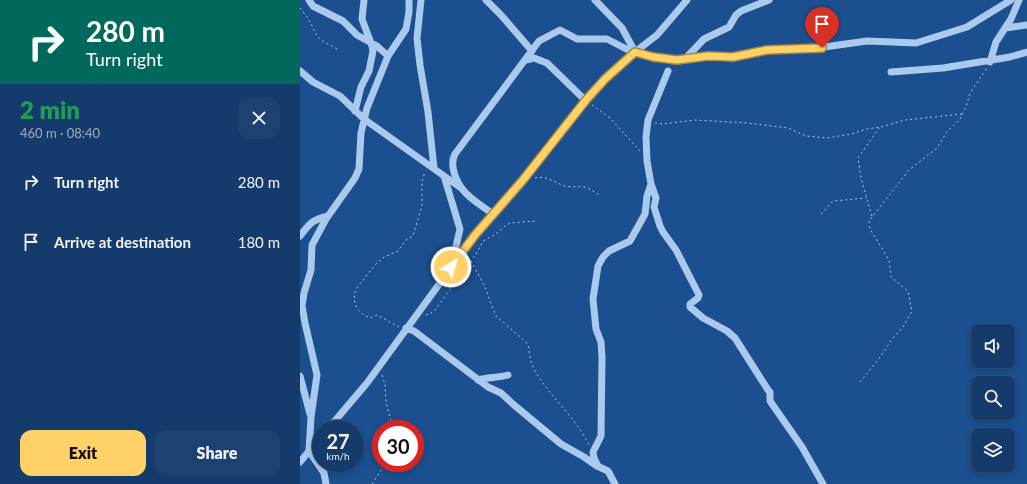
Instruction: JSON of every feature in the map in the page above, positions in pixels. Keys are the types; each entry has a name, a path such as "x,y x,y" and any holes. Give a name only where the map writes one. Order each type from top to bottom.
{"street":[{"path":"309,0 313,6 343,21 357,35 381,48 388,56"},
{"path":"355,111 360,91 369,71 373,51 361,16 364,0"},
{"path":"326,484 324,473 309,451 311,418 317,375 301,304 311,270 312,245 318,232 355,178 359,169 361,134 367,108 388,56 406,29 409,12 409,0"},
{"path":"421,0 417,38 428,112 434,168"},
{"path":"486,0 532,51"},
{"path":"595,0 622,28 634,52"},
{"path":"336,420 367,383 475,235 523,180 586,100 605,79 634,52 657,35 687,0"},
{"path":"685,60 704,39 729,27 740,11 769,0"},
{"path":"462,189 454,173 452,164 454,157 539,41 560,30 577,38 607,39 634,52 669,60 685,60 708,56 733,57 767,50 810,49 867,41 916,43 967,28 1011,0"},
{"path":"991,61 996,42 1011,19 1019,0"},
{"path":"1005,28 1027,25"},
{"path":"891,72 929,70 991,61 1027,52"},
{"path":"526,60 534,58 546,63 586,100"},
{"path":"300,71 313,82 340,96 364,119 434,168 494,215"},
{"path":"668,71 648,122 646,137 647,160 651,184 656,198 654,207 660,226 676,250 699,295 698,298 690,304 690,307 703,318 727,331 741,345 747,358 768,390 770,401 802,448 823,484"},
{"path":"444,176 460,229 451,267"},
{"path":"598,466 593,455 593,450 600,436 603,393 602,348 596,329 592,299 598,266 603,256 609,251 630,241 645,214 647,196 651,184"},
{"path":"300,236 310,223 328,216"},
{"path":"406,328 414,331 478,380 501,393 561,444 608,471 615,484"},
{"path":"478,380 500,378 508,375"},
{"path":"300,376 311,418"},
{"path":"300,462 312,448"}],"path":[{"path":"300,8 308,18 317,36 337,49"},
{"path":"860,382 903,327 912,311 908,291 891,277 888,257 870,229 868,223 909,170 937,148 947,132 963,114 970,94 991,61"},
{"path":"586,100 610,118 634,143 647,160"},
{"path":"648,122 663,124 695,120 747,123 788,128 806,136 827,138 851,134 867,129 879,128 905,120 963,114"},
{"path":"872,217 861,178 858,158 879,128"},
{"path":"401,335 398,327 376,315 370,318 367,317 358,310 354,302 354,293 375,265 384,257 398,250 406,240 413,236 422,206 422,181 428,164"},
{"path":"523,180 539,177 565,186 587,188 596,194 601,195"},
{"path":"821,214 834,201 867,197"},
{"path":"416,315 427,315 435,310 471,261 483,241 511,223 535,221"},
{"path":"471,261 484,285 496,316 528,345 534,369 553,398 581,430 593,455"},
{"path":"378,368 384,379 386,402 390,420"},
{"path":"372,484 380,472"}],"route":[{"path":"451,267 475,235 494,215 538,162 586,100 605,79 635,52 669,60 685,60 708,56 727,58 767,50 822,48"}]}
